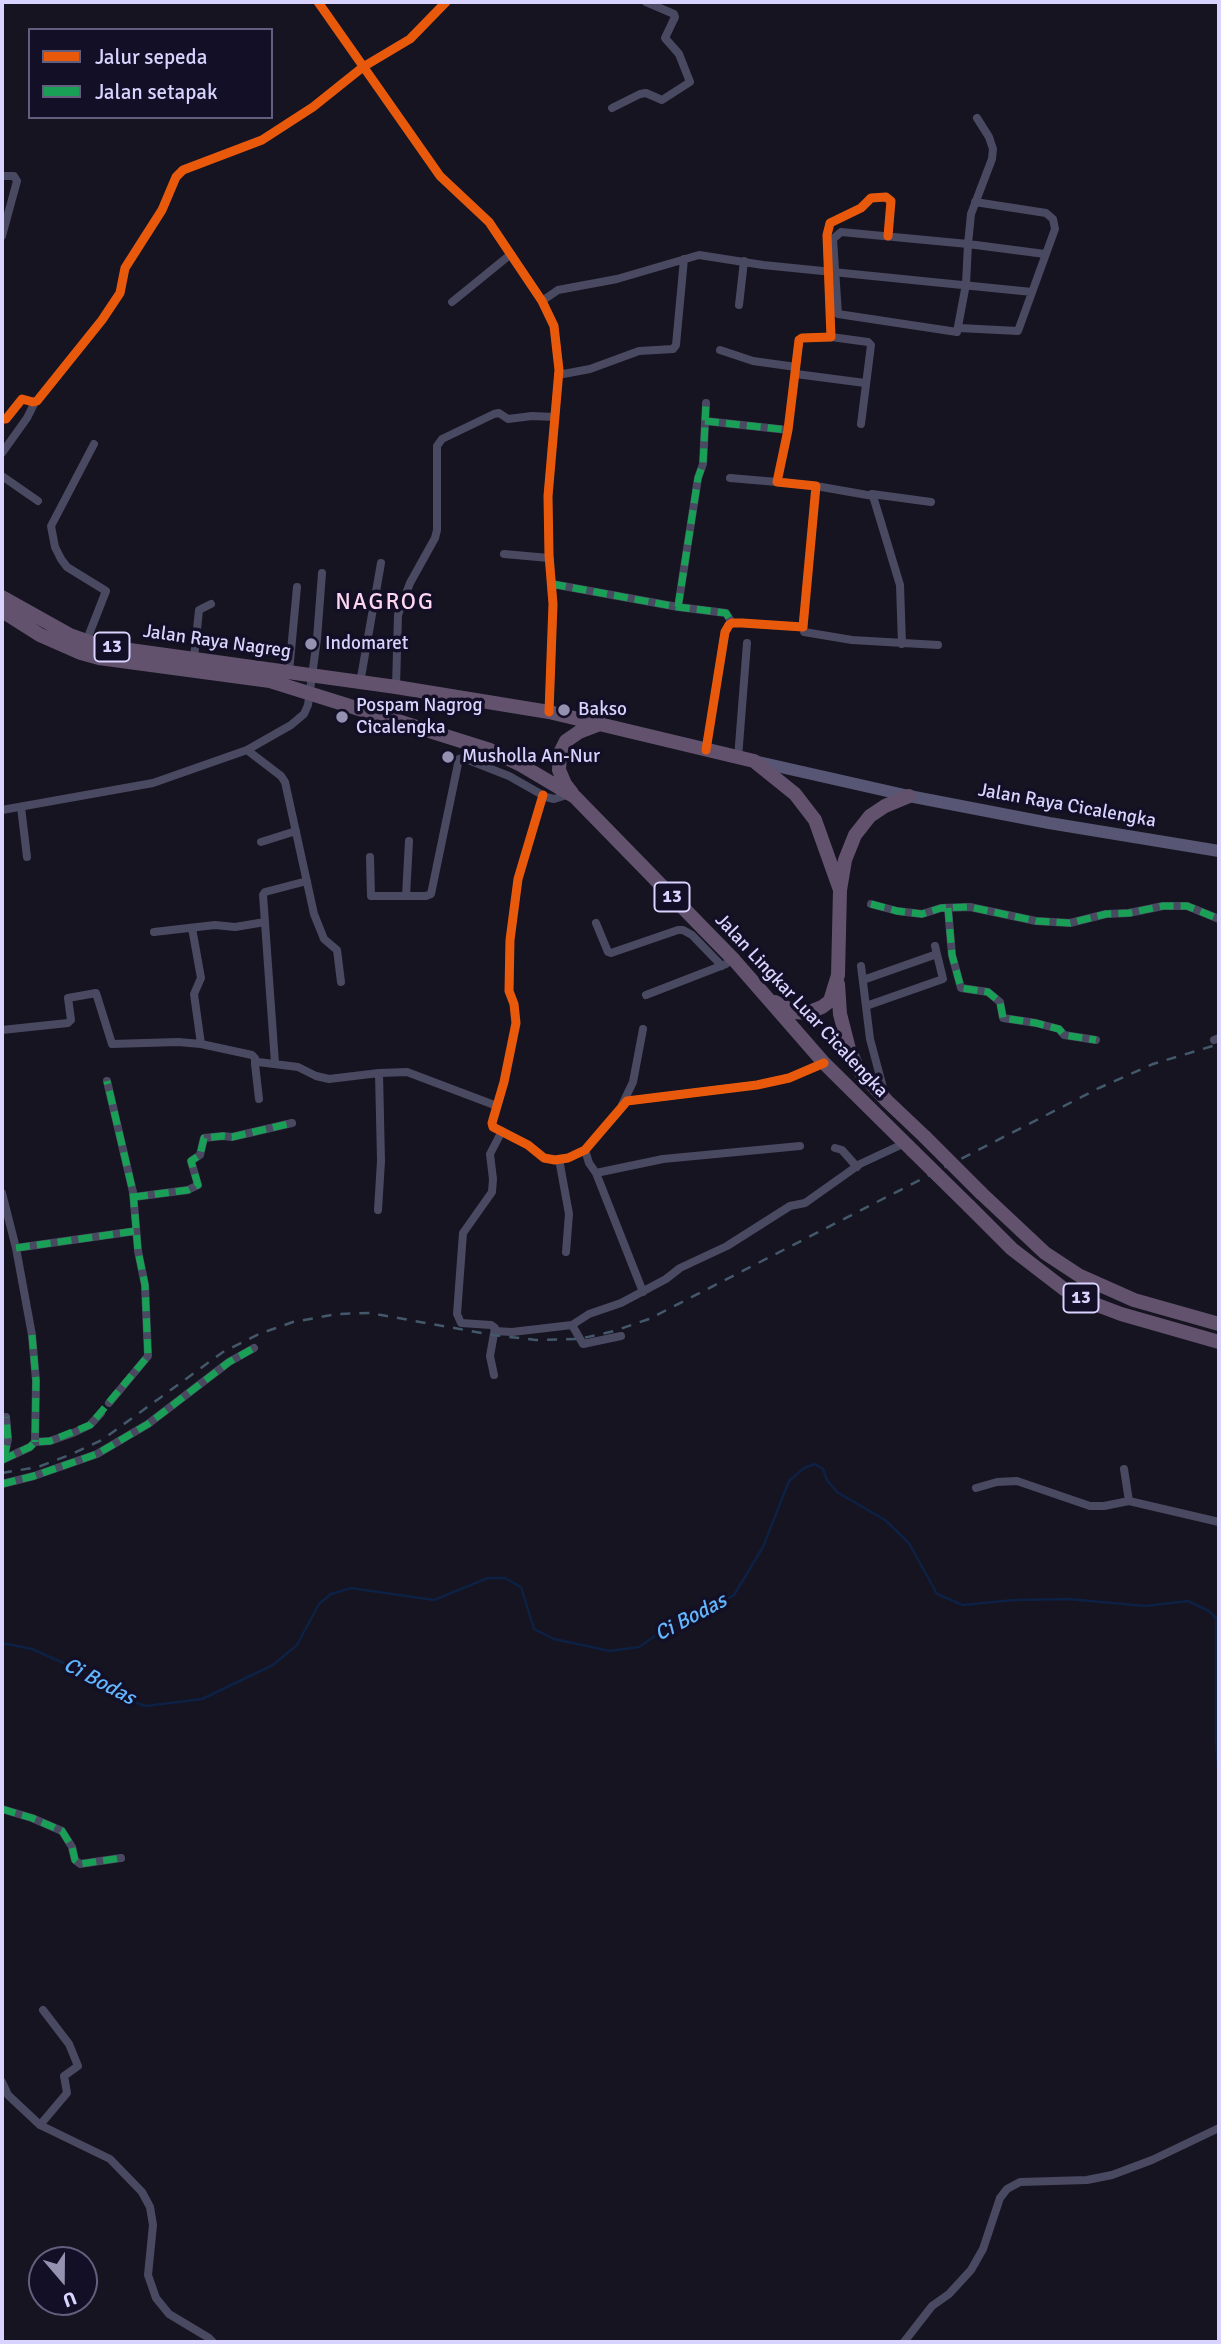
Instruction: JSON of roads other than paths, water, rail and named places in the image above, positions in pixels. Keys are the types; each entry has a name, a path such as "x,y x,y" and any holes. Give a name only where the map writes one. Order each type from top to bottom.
{"highway":[{"name":"Jalan Raya Nagreg","path":"2,597 30,615 86,642 312,675"},
{"name":"Jalan Raya Nagreg","path":"2,611 60,645 99,658 270,681 309,694"},
{"name":"13","path":"312,675 549,712 754,761 795,794 815,820 840,890 838,975"},
{"name":"Jalan Lingkar Luar Cicalengka","path":"309,694 490,750 573,795 728,963 768,998 824,1063 1012,1248 1064,1289 1091,1303 1219,1342"},
{"path":"573,795 559,770 560,753 566,741 579,732 600,724"},
{"path":"840,890 845,860 861,826 885,806 909,796"},
{"name":"Jalan Lingkar Luar Cicalengka","path":"838,975 840,1014 849,1049 861,1073 1045,1254 1080,1276 1133,1300 1219,1324"},
{"path":"768,998 795,1012 807,1013 830,1001 838,975"}],"main road":[{"name":"Jalan Raya Cicalengka","path":"754,761 909,796 1049,823 1219,851"}],"street":[{"path":"318,2 440,176 489,222 542,301 554,326 558,374 548,496 553,614 549,712"},
{"path":"2,453 35,402 102,320 120,293 125,268 162,210 176,177 183,170 262,140 313,107 363,67 418,33 446,2"},
{"path":"612,108 646,93 662,100 690,82 679,54 665,38 674,14 646,2"},
{"path":"888,236 891,201 886,197 871,198 861,208 830,223 827,235 837,311 840,315 957,332 966,284 968,244 975,202 992,159 993,149 977,118"},
{"path":"2,176 13,176 17,181 2,236"},
{"path":"959,328 1018,331 1055,229 1051,216 1046,213 975,202"},
{"path":"831,337 833,239 846,232 1045,254"},
{"path":"452,302 511,254"},
{"path":"542,301 558,290 708,255 763,265 1032,292"},
{"path":"558,374 590,369 639,351 673,349 676,345 684,259"},
{"path":"739,305 744,261"},
{"path":"777,482 788,430 799,340 831,337 871,344 861,424"},
{"path":"720,350 753,361 865,383"},
{"path":"2,419 6,419 22,400 35,402"},
{"path":"678,607 698,478 703,464 706,403"},
{"path":"397,687 398,615 410,583 437,530 437,446 442,439 497,413 508,419 555,417"},
{"path":"705,421 788,430"},
{"path":"86,642 106,591 68,567 61,559 55,547 51,526 94,444"},
{"path":"2,477 38,500"},
{"path":"730,478 816,486 931,502"},
{"path":"816,486 804,632 902,644 938,645"},
{"path":"872,494 900,585 902,644"},
{"path":"504,554 549,558"},
{"path":"360,683 381,563"},
{"path":"2,810 153,783 247,750 275,736 304,714 312,675 322,573"},
{"path":"552,584 726,613 732,623"},
{"path":"289,672 297,587"},
{"path":"194,658 200,610 211,604"},
{"path":"732,623 803,627"},
{"path":"706,750 725,632 732,623"},
{"path":"738,758 747,643"},
{"path":"247,750 285,782 319,928 327,943 337,950 341,982"},
{"path":"370,857 371,896 426,897 432,891 459,759 463,758 509,776 554,799 573,795"},
{"path":"543,795 518,879 510,940 509,991 514,1004 516,1023 492,1125 544,1158 559,1159 585,1150 611,1122 633,1082 643,1029"},
{"path":"21,807 27,857"},
{"path":"261,842 296,831"},
{"path":"406,896 409,841"},
{"path":"275,1063 262,896 265,892 307,881"},
{"path":"871,904 918,914 970,907 1036,921 1074,923 1106,914 1129,913 1163,906 1187,906 1219,919"},
{"path":"948,908 952,955 961,988 988,992 1000,1002 1003,1018 1036,1023 1059,1029 1064,1035 1096,1040"},
{"path":"154,932 215,925 235,927 265,922"},
{"path":"596,923 608,952 611,953 683,930 728,963"},
{"path":"192,928 200,976 200,983 194,994 201,1044"},
{"path":"863,980 936,950 943,979 866,1006"},
{"path":"646,995 728,963"},
{"path":"862,966 870,1039 887,1101"},
{"path":"2,1030 68,1023 71,1020 68,998 96,992 112,1044 178,1042 252,1055 255,1058 259,1099"},
{"path":"256,1065 258,1062 298,1067 329,1079 407,1072 497,1107"},
{"path":"622,1104 632,1100 757,1085 789,1078 824,1063"},
{"path":"378,1210 381,1161 379,1073"},
{"path":"107,1081 134,1197 136,1231 145,1282 148,1356 109,1403"},
{"path":"134,1197 188,1190 198,1185 191,1161 200,1154 204,1138 232,1137 292,1123"},
{"path":"494,1375 491,1356 495,1331 491,1325 461,1323 457,1314 463,1233 492,1192 490,1154 502,1131"},
{"path":"596,1173 663,1159 800,1146"},
{"path":"495,1331 512,1332 572,1325 589,1314 608,1310 666,1279 680,1268 727,1246 790,1206 804,1203 857,1167 909,1147"},
{"path":"835,1148 842,1150 857,1167"},
{"path":"585,1150 643,1292"},
{"path":"559,1159 569,1214 566,1252"},
{"path":"2,1193 16,1248 35,1361 35,1442"},
{"path":"16,1248 136,1231"},
{"path":"572,1325 583,1344 621,1336"},
{"path":"2,1484 97,1454 148,1424 229,1362 254,1348"},
{"path":"3,1460 35,1442 50,1441 90,1425 101,1413"},
{"path":"3,1460 8,1439 6,1417"},
{"path":"1124,1469 1129,1501"},
{"path":"976,1488 1008,1480 1097,1507 1129,1501 1219,1522"},
{"path":"2,1809 60,1830 72,1847 75,1860 80,1864 121,1858"},
{"path":"40,2124 67,2093 64,2076 78,2066 69,2044 43,2010"},
{"path":"2,2082 8,2095 40,2124 110,2160 142,2192 150,2207 153,2225 148,2275 156,2298 169,2314 213,2342"},
{"path":"904,2342 932,2306 949,2294 971,2270 983,2249 1000,2199 1007,2189 1020,2182 1087,2180 1112,2175 1152,2160 1219,2128"}],"waterway":[{"name":"Ci Bodas","path":"2,1643 32,1649 110,1684 130,1701 146,1706 202,1699 273,1665 297,1645 319,1604 331,1594 351,1588 434,1600 488,1578 505,1578 521,1587 534,1629 554,1639 610,1651 639,1647 668,1627 695,1620 734,1595 763,1547 789,1481 804,1468 815,1464 823,1469 827,1480 837,1492 885,1520 909,1543 937,1594 963,1605 1068,1599 1145,1606 1188,1601 1209,1611 1216,1618 1216,1741 1219,1781"}],"railway":[{"path":"2,1473 38,1467 102,1440 223,1352 259,1334 293,1322 337,1314 370,1313 536,1340 579,1339 649,1319 1099,1088 1153,1064 1219,1044"}],"place":[{"name":"Indomaret","path":"311,644"},
{"name":"Bakso","path":"564,710"},
{"name":"Pospam Nagrog Cicalengka","path":"342,717"},
{"name":"Musholla An-Nur","path":"448,757"}],"district":[{"name":"NAGROG","path":"385,603"}]}
